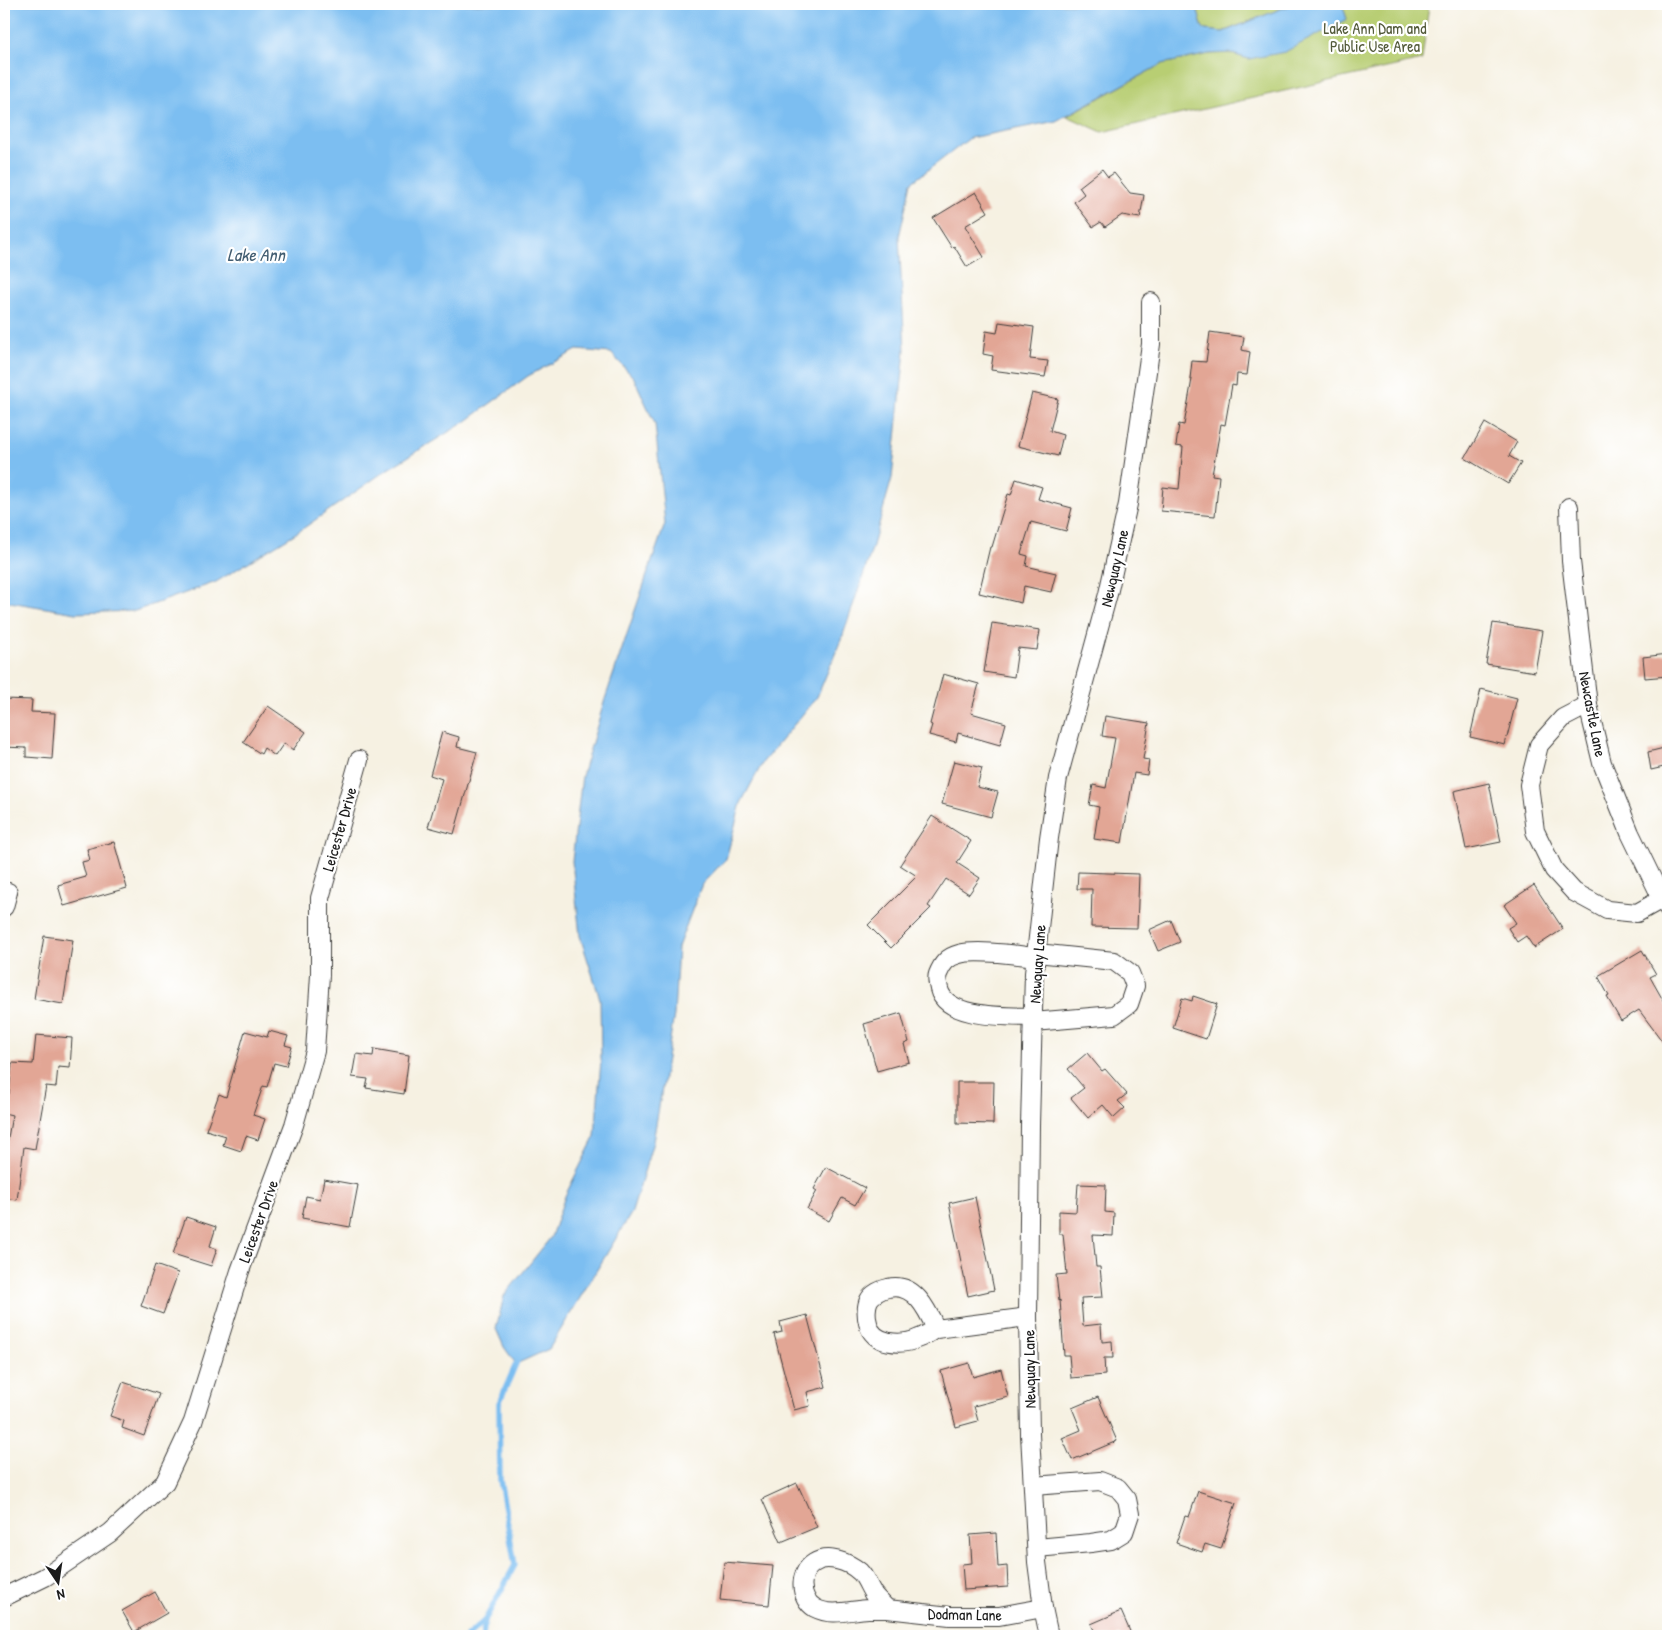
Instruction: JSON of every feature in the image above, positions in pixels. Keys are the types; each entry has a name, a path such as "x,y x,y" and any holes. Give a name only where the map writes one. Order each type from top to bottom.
{"street":[{"name":"Newquay Lane","path":"1049,1636 1037,1562 1030,1434 1028,1317 1030,1125 1036,955 1049,838 1058,778 1108,594 1128,504 1151,344 1151,302"},
{"name":"Newcastle Lane","path":"1570,507 1571,561 1588,705 1602,763 1630,833 1665,903"},
{"path":"1588,705 1563,718 1538,745 1529,785 1535,831 1554,870 1574,892 1607,910 1637,913 1665,903"},
{"name":"Leicester Drive","path":"4,1596 45,1577 110,1533 165,1482 193,1422 240,1271 294,1125 315,1051 320,975 320,898 359,760"},
{"path":"984,952 1036,955 1114,961 1130,974 1135,986 1129,1004 1114,1016 1033,1019 998,1016 955,1008 941,995 936,978 943,962 959,954 984,952"},
{"path":"936,1329 1028,1317"},
{"path":"1033,1486 1100,1481 1118,1488 1127,1499 1130,1514 1124,1532 1111,1540 1037,1548"},
{"name":"Dodman Lane","path":"887,1609 860,1573 846,1563 830,1559 815,1562 805,1572 802,1586 806,1599 816,1608 833,1613 866,1609 887,1609 950,1616 999,1616 1043,1608"}],"green space":[{"name":"Lake Ann Dam and Public Use Area","path":"1196,4 1293,4 1222,32 1205,30 1202,26"},
{"name":"Lake Ann Dam and Public Use Area","path":"1342,4 1429,4 1422,60 1102,132 1067,116 1162,64 1209,54 1229,53 1249,59 1347,19"}],"water":[{"name":"Lake Ann","path":"4,4 1196,4 1202,26 1205,30 1223,32 1293,4 1342,4 1347,19 1285,52 1249,59 1229,53 1209,54 1162,64 1056,121 970,138 911,183 899,237 905,350 892,478 872,549 843,635 817,697 763,762 741,803 726,859 702,884 678,947 674,1015 653,1142 632,1212 549,1349 516,1364 504,1347 496,1329 504,1296 551,1237 565,1196 595,1136 601,1060 600,999 580,936 572,861 582,776 605,699 665,524 655,424 634,378 611,353 577,350 528,376 465,422 388,469 301,530 216,582 135,611 76,613 4,601"}],"building":[{"path":"1102,169 1108,177 1114,173 1130,193 1144,195 1140,218 1122,215 1105,227 1101,222 1093,227 1074,202 1084,194 1079,187"},
{"path":"976,192 988,212 965,226 984,257 967,267 933,218"},
{"path":"999,322 1034,327 1030,359 1048,361 1045,377 991,370 993,356 983,354 986,331 997,333"},
{"path":"1210,332 1244,337 1242,350 1250,352 1247,375 1237,374 1236,386 1232,385 1225,425 1221,424 1212,475 1219,476 1215,516 1161,511 1163,487 1179,489 1183,447 1176,446 1179,424 1184,425 1192,379 1190,379 1192,361 1206,362"},
{"path":"1032,393 1058,399 1050,431 1063,435 1058,456 1018,446"},
{"path":"1485,423 1517,442 1509,456 1521,463 1508,484 1465,458"},
{"path":"1016,479 1042,487 1038,499 1072,508 1066,531 1031,522 1021,554 1028,556 1026,566 1056,573 1051,592 1024,586 1021,603 979,593 990,547 992,547 1008,494 1011,495"},
{"path":"992,623 1040,630 1037,650 1018,648 1014,677 984,672"},
{"path":"1493,623 1542,631 1535,672 1486,664"},
{"path":"1668,654 1668,676 1645,678 1643,657"},
{"path":"943,674 979,684 971,713 1006,723 1000,745 958,733 956,742 929,735"},
{"path":"1481,689 1517,698 1505,745 1470,737"},
{"path":"4,699 32,700 31,712 55,713 52,759 26,757 26,748 4,747"},
{"path":"268,706 306,732 293,750 284,743 275,756 264,748 261,754 243,742"},
{"path":"1105,716 1149,723 1143,759 1149,760 1147,775 1134,773 1122,843 1094,839 1099,807 1089,805 1093,785 1106,788 1115,738 1102,736"},
{"path":"442,732 459,737 457,747 477,752 454,834 428,827 442,779 430,775"},
{"path":"1668,747 1668,766 1651,770 1648,752"},
{"path":"954,761 982,768 977,787 998,792 991,817 942,804"},
{"path":"1489,783 1501,842 1466,849 1454,791"},
{"path":"932,816 971,841 957,863 980,878 969,894 946,879 928,906 931,908 891,948 868,925 917,876 900,865"},
{"path":"114,842 127,888 64,906 58,885 86,877 82,862 90,860 87,849"},
{"path":"1078,872 1139,874 1137,928 1091,927 1092,889 1077,889"},
{"path":"1534,885 1563,929 1534,948 1526,936 1517,942 1508,928 1516,923 1504,905"},
{"path":"1171,920 1180,942 1158,951 1149,930"},
{"path":"44,936 73,940 63,1004 34,999"},
{"path":"1642,950 1656,974 1650,977 1668,1009 1668,1049 1639,1010 1621,1021 1607,997 1609,996 1598,976"},
{"path":"1193,996 1217,1004 1206,1039 1173,1028 1182,998 1192,1001"},
{"path":"901,1013 909,1042 904,1044 909,1062 877,1071 864,1024"},
{"path":"245,1031 267,1037 269,1031 288,1036 285,1045 292,1047 286,1066 274,1063 267,1087 263,1086 253,1115 265,1119 258,1140 246,1136 241,1151 223,1145 226,1136 206,1130 219,1094 226,1097"},
{"path":"36,1035 72,1038 70,1068 58,1067 56,1087 46,1086 35,1149 24,1147 17,1200 4,1198 4,1161 12,1115 4,1113 4,1093 9,1094 12,1063 33,1064"},
{"path":"374,1049 409,1055 404,1094 366,1088 368,1079 352,1077 356,1054 373,1056"},
{"path":"1087,1053 1102,1071 1105,1069 1127,1094 1118,1101 1125,1108 1114,1118 1103,1105 1088,1118 1071,1098 1084,1088 1068,1069"},
{"path":"957,1082 994,1082 993,1124 957,1123"},
{"path":"826,1167 865,1188 855,1205 842,1198 829,1221 807,1209 817,1191 814,1189"},
{"path":"324,1179 358,1185 350,1227 302,1218 306,1196 320,1199"},
{"path":"1078,1184 1106,1185 1105,1212 1114,1213 1113,1236 1093,1235 1096,1267 1100,1267 1103,1297 1081,1298 1083,1326 1101,1324 1102,1342 1112,1341 1113,1358 1104,1358 1105,1375 1071,1378 1069,1355 1064,1355 1056,1275 1067,1274 1063,1234 1059,1234 1059,1211 1076,1212"},
{"path":"975,1197 994,1290 968,1296 949,1203"},
{"path":"186,1217 216,1227 210,1246 217,1249 211,1266 173,1254"},
{"path":"155,1265 178,1273 163,1314 141,1306"},
{"path":"807,1315 826,1387 807,1392 810,1406 794,1410 774,1334 782,1332 780,1322"},
{"path":"969,1363 973,1377 1001,1369 1008,1397 974,1406 978,1421 956,1427 941,1371"},
{"path":"123,1382 159,1394 144,1436 122,1428 124,1421 110,1416"},
{"path":"1098,1397 1117,1441 1072,1460 1062,1438 1081,1430 1072,1408"},
{"path":"797,1483 817,1527 781,1542 762,1499"},
{"path":"1198,1491 1236,1503 1221,1549 1205,1544 1202,1552 1176,1543 1185,1516 1189,1517"},
{"path":"996,1533 998,1567 1007,1566 1008,1587 964,1590 962,1564 972,1563 970,1535"},
{"path":"724,1562 773,1566 769,1605 720,1600"},
{"path":"155,1592 167,1613 134,1632 122,1611"},
{"path":"1121,1611 1132,1636 1097,1636 1091,1624"}],"waterway":[{"path":"467,1636 485,1620 515,1565 500,1480 499,1403 519,1357"},
{"path":"483,1636 485,1620"}]}
